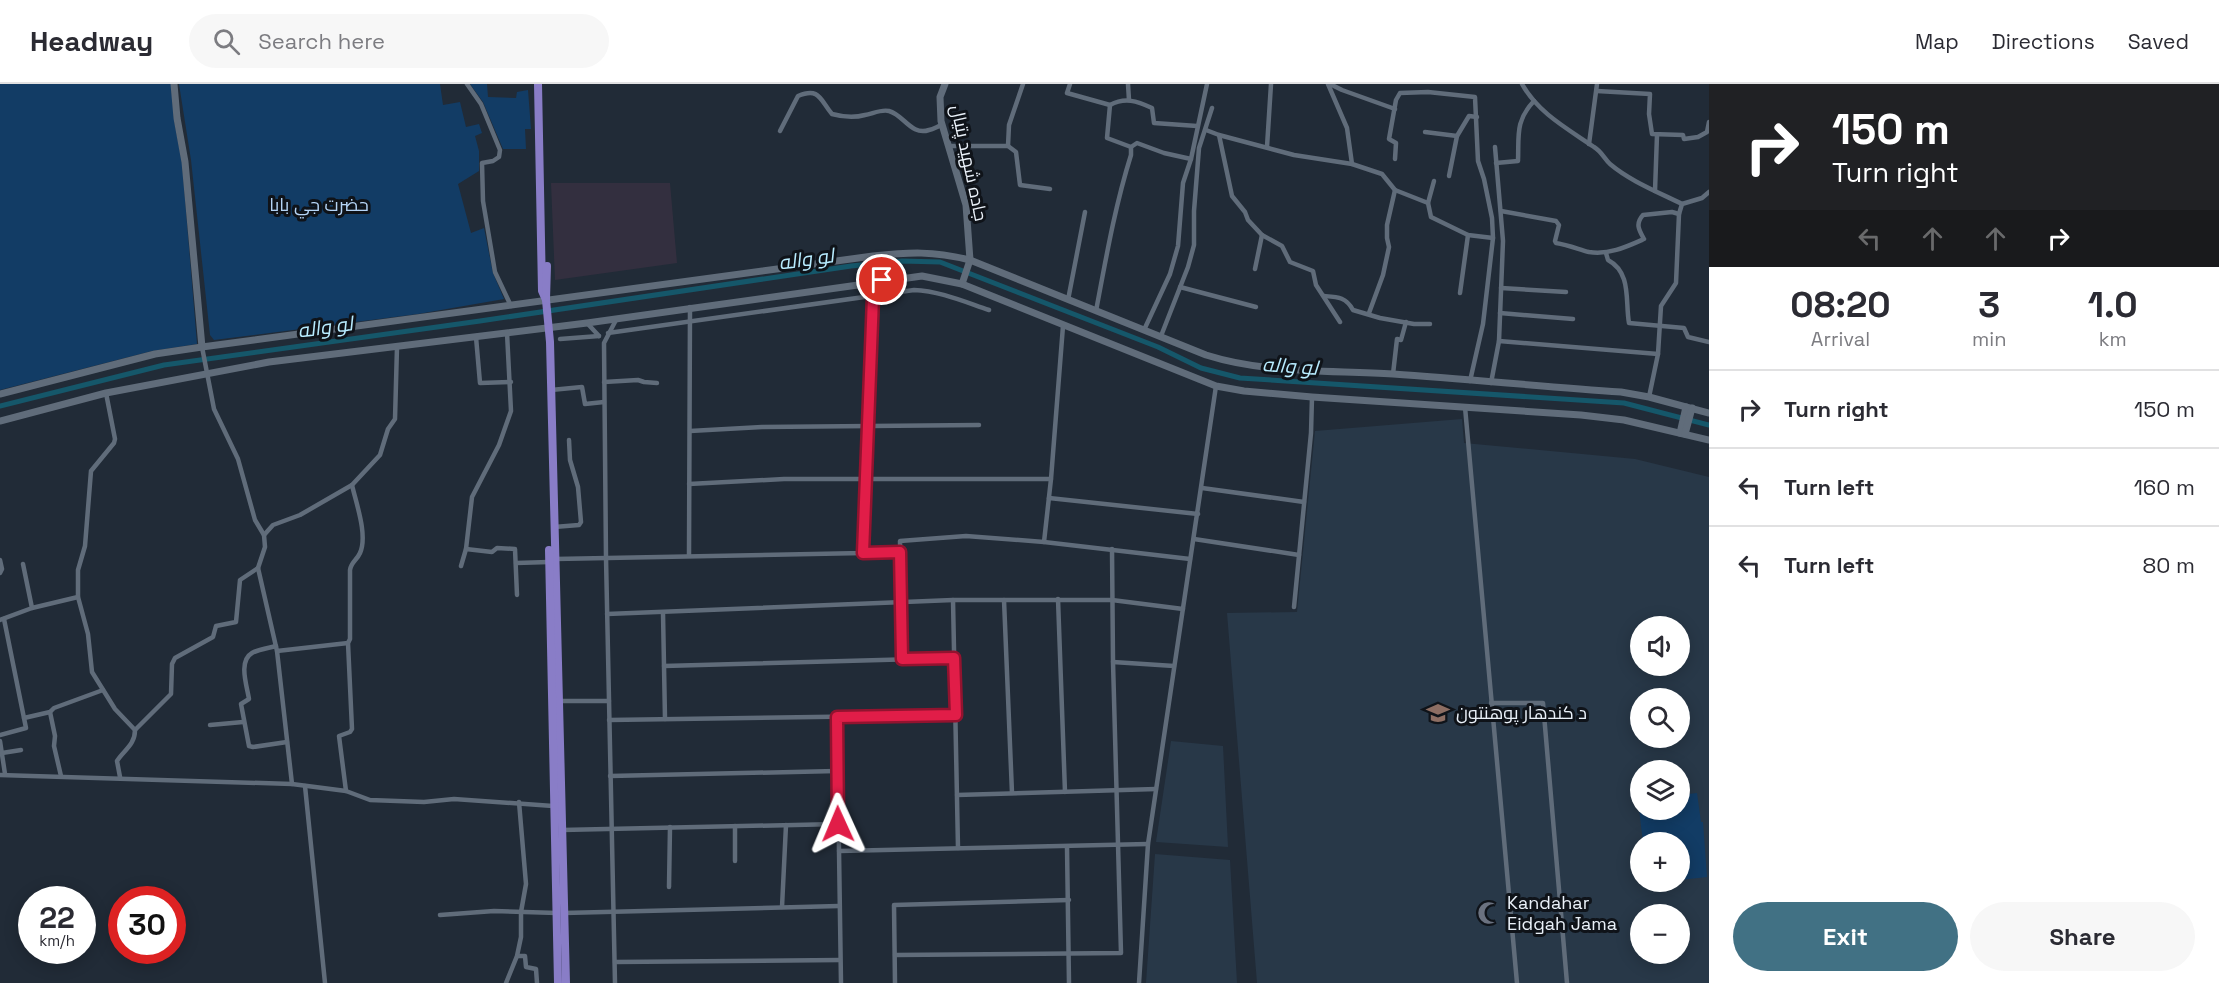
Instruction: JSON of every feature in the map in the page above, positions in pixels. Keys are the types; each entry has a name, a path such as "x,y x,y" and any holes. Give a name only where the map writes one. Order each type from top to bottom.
{"main road":[{"path":"541,84 542,291 549,327 554,527 552,561"},
{"path":"549,327 546,341 555,701 562,830 558,983"},
{"path":"555,701 553,806 566,983"}],"street":[{"path":"174,84 185,162 206,373 214,409 238,459 255,520 264,535 265,547 258,568 276,648 292,784"},
{"path":"467,84 481,104 500,150 499,157 494,161 482,163 483,201 495,272 511,306"},
{"name":"جاده شهید پتیال","path":"945,84 940,97 939,109 966,205 969,263 963,281"},
{"path":"1008,146 1009,125 1023,84"},
{"path":"1070,84 1067,93 1110,105 1119,100 1136,100 1152,108 1154,123 1197,126"},
{"path":"1128,84 1129,100"},
{"path":"1144,330 1170,274 1178,246 1183,183 1191,159 1207,84"},
{"path":"1267,147 1271,84"},
{"path":"1329,84 1347,128 1352,164"},
{"path":"1329,84 1395,109"},
{"path":"1522,84 1534,101 1573,134 1597,148 1609,163 1655,191 1682,204 1702,198 1709,192"},
{"path":"1589,144 1597,84"},
{"path":"1597,91 1650,94 1649,114 1652,134 1683,135 1684,139 1698,137 1707,132 1709,122"},
{"path":"1395,159 1395,144 1389,139 1396,100 1401,92 1443,93 1475,97 1478,161 1492,218 1493,238 1483,324 1470,381"},
{"path":"780,131 798,96 806,93 814,93 822,99 832,114 844,117 888,111 902,117 914,130 929,131 942,125"},
{"path":"1496,163 1518,161 1520,122 1524,112 1534,101"},
{"path":"1110,105 1107,138 1131,147"},
{"path":"1161,336 1194,244 1199,148 1212,108"},
{"path":"1449,176 1456,136 1469,116 1477,117"},
{"path":"1206,129 1219,135 1294,155 1352,164 1382,174 1395,190 1428,203"},
{"path":"1425,132 1456,136"},
{"path":"1219,135 1232,196 1245,212 1248,220 1262,235 1282,246 1290,262 1313,271 1316,285 1341,322"},
{"path":"1655,191 1657,135"},
{"path":"1131,147 1137,143 1164,153 1191,159"},
{"path":"948,146 1008,146 1016,152 1020,185 1050,189"},
{"path":"1096,311 1117,202 1131,155 1131,147"},
{"path":"1491,383 1499,341 1503,241 1495,147"},
{"path":"1434,181 1428,203 1431,217 1468,235 1493,238"},
{"path":"1369,313 1383,275 1389,247 1387,225 1395,190"},
{"path":"1649,397 1658,354 1661,306 1676,283 1679,214 1682,204"},
{"path":"1501,211 1556,221 1559,225 1556,243 1606,253 1625,248 1644,239 1638,228 1638,220 1643,215 1672,212 1679,214"},
{"path":"1068,300 1085,212"},
{"path":"1255,269 1262,235"},
{"path":"1460,293 1468,235"},
{"path":"0,394 155,354 203,350 919,251 944,254 1206,355 1249,366 1393,374 1622,392 1709,413"},
{"path":"1606,253 1608,260 1616,265 1624,278 1628,293 1629,323 1684,328 1688,337 1709,342"},
{"path":"0,421 106,393 269,362 507,333 922,276 963,281 1063,326 1216,386 1312,397 1602,417 1709,440"},
{"path":"863,553 873,297 882,280"},
{"path":"859,283 873,297"},
{"path":"1180,287 1256,307"},
{"path":"1501,288 1566,292"},
{"path":"608,333 914,290 927,291 989,310"},
{"path":"1323,296 1343,298 1353,310 1380,318 1430,324"},
{"path":"689,555 690,307"},
{"path":"1500,314 1573,319"},
{"path":"615,983 604,343 617,318"},
{"path":"587,322 604,343"},
{"path":"1393,374 1396,339 1401,340 1406,322"},
{"path":"1044,542 1063,326"},
{"path":"460,566 466,549 472,497 499,445 511,411 507,333"},
{"path":"560,339 599,336"},
{"path":"476,337 480,383 511,382"},
{"path":"1499,341 1658,354"},
{"path":"264,535 273,525 300,515 352,485 380,455 388,429 395,419 397,347"},
{"path":"604,382 638,380 657,383"},
{"path":"1138,983 1148,844 1216,386"},
{"path":"551,390 582,387 585,404 604,402"},
{"path":"106,393 115,439 91,471 85,546 78,570 78,597 88,634 92,672 115,708 135,730 130,747 117,761 120,777"},
{"path":"1294,607 1311,433 1312,397"},
{"path":"1465,407 1517,983"},
{"path":"1682,434 1689,407"},
{"path":"690,431 762,427 979,425"},
{"path":"554,527 579,525 581,522 578,487 570,460 569,440"},
{"path":"689,484 784,479 1051,478"},
{"path":"346,791 339,736 352,729 348,644 350,639 350,570 351,563 360,552 362,523 352,485"},
{"path":"1202,489 1304,502"},
{"path":"1049,498 1198,514"},
{"path":"902,659 900,543 902,540 966,536 1044,542 1190,559"},
{"path":"1194,539 1299,555"},
{"path":"466,549 492,552 497,548 513,549 517,595"},
{"path":"895,955 1121,953 1112,549"},
{"path":"516,563 689,555 900,552"},
{"path":"0,560 2,569 0,573"},
{"path":"23,564 32,608"},
{"path":"135,730 171,694 172,664 175,658 213,637 218,625 236,622 240,580 258,568"},
{"path":"0,735 25,730 2,620 32,608 78,597"},
{"path":"607,614 953,600 1058,599 1112,600 1183,609"},
{"path":"1058,599 1065,792"},
{"path":"953,600 958,848"},
{"path":"1004,600 1012,793"},
{"path":"663,613 665,719"},
{"path":"287,742 249,746 241,704 249,699 244,670 247,658 252,653 276,648 348,644"},
{"path":"664,666 954,658"},
{"path":"1113,663 1174,666"},
{"path":"24,718 50,712 54,708 104,690"},
{"path":"555,701 609,701"},
{"path":"1491,703 1543,703 1567,983"},
{"path":"50,712 55,736 54,746 61,776"},
{"path":"609,720 956,715"},
{"path":"837,717 836,771 841,983"},
{"path":"210,725 243,722"},
{"path":"0,741 3,774 292,784 346,791 370,800 424,802 454,799 553,806"},
{"path":"2,753 21,750"},
{"path":"610,776 836,771"},
{"path":"305,786 325,983"},
{"path":"957,795 1156,789"},
{"path":"506,983 518,956 521,912 526,884 519,802"},
{"path":"562,830 838,824"},
{"path":"782,907 786,825"},
{"path":"735,826 735,861"},
{"path":"669,887 670,827"},
{"path":"838,851 1148,844"},
{"path":"1067,847 1069,983"},
{"path":"895,983 894,905 1069,900"},
{"path":"440,915 494,911 560,913 839,906"},
{"path":"518,956 525,956 526,967 536,969 537,983"},
{"path":"615,962 840,960"}],"shaded area":[{"path":"551,183 670,183 677,263 555,280"},
{"name":"د کندهار پوهنتون","path":"1462,419 1464,443 1635,459 1709,477 1709,983 1257,983 1227,613 1297,612 1315,431"},
{"path":"1171,741 1223,746 1228,847 1156,842"},
{"path":"1155,854 1230,860 1237,983 1146,983"}],"green space":[{"path":"0,84 171,84 174,120 182,163 197,344 152,351 0,390"},
{"name":"حضرت جي بابا","path":"179,84 440,84 443,105 460,102 466,127 479,124 482,133 475,136 479,151 479,171 458,184 471,233 484,228 493,273 504,299 418,314 214,340 210,335 191,160"},
{"path":"470,84 487,84 488,97 516,98 517,92 528,90 531,129 525,129 526,149 503,149 483,102"},
{"path":"1697,793 1701,822 1703,822 1707,877 1690,879 1690,832 1642,832 1640,820 1690,820 1690,794"}],"waterway":[{"name":"لو واله","path":"0,406 164,365 851,266 902,261 940,262 1158,347 1201,368 1240,378 1624,403 1709,425"}],"place":[{"name":"د کندهار پوهنتون","path":"1438,713"},
{"name":"Kandahar Eidgah Jama","path":"1489,913"}],"route":[{"path":"838,824 837,717 956,715 954,658 902,659 900,552 863,553 873,297 882,280"}]}
